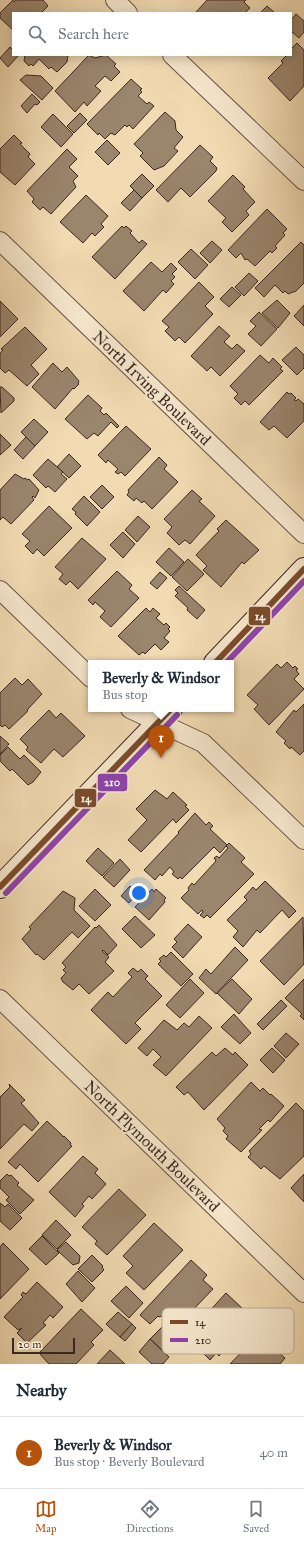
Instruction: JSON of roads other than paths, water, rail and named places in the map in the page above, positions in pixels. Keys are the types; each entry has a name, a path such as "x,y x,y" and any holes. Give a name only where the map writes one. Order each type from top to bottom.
{"main road":[{"path":"218,660 304,569"},
{"path":"0,887 164,716"}],"street":[{"path":"115,0 127,12"},
{"path":"173,56 304,181"},
{"name":"North Irving Boulevard","path":"0,241 304,534"},
{"path":"0,590 88,675"},
{"path":"145,712 164,716 203,743 304,840"},
{"name":"North Plymouth Boulevard","path":"0,1000 304,1293"}],"place":[{"name":"Beverly & Windsor","path":"161,758"}]}
